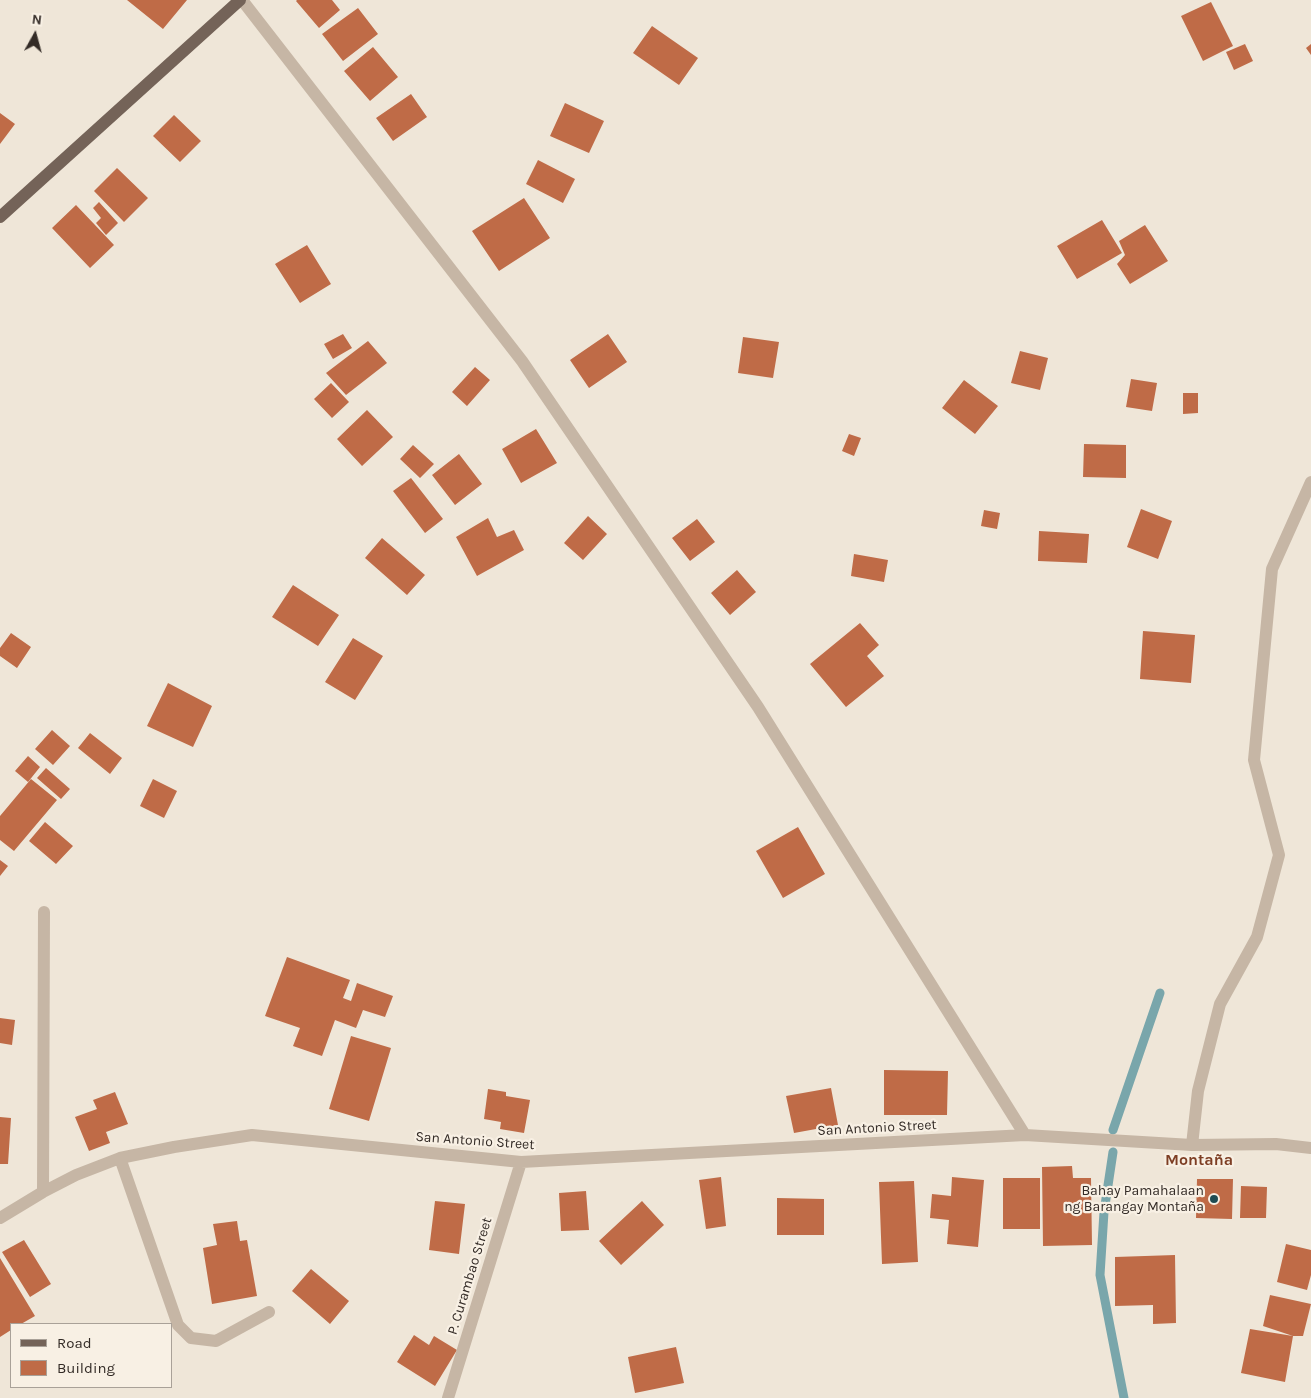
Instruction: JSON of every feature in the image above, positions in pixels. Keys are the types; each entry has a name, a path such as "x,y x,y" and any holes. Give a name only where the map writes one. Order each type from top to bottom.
{"main road":[{"path":"0,217 241,0"}],"street":[{"path":"241,0 522,361 758,707 1025,1135"},
{"path":"1192,1144 1198,1091 1220,1004 1256,937 1279,855 1254,760 1272,569 1311,482"},
{"path":"43,1192 44,912"},
{"name":"San Antonio Street","path":"0,1218 43,1192 120,1158 174,1147 252,1135 520,1162 1025,1135 1192,1144 1276,1144 1311,1148"},
{"path":"120,1158 178,1325 191,1338 216,1341 269,1312"},
{"name":"P. Curambao Street","path":"448,1398 520,1162"}],"building":[{"path":"127,0 187,0 163,29"},
{"path":"297,0 332,0 340,10 319,28"},
{"path":"1211,2 1233,46 1203,61 1181,16"},
{"path":"358,8 378,34 343,61 322,34"},
{"path":"652,26 698,58 679,85 633,53"},
{"path":"1245,44 1253,61 1234,70 1226,52"},
{"path":"1311,44 1311,55 1306,48"},
{"path":"373,47 398,77 370,101 344,71"},
{"path":"411,94 427,117 393,141 376,118"},
{"path":"565,103 604,121 589,153 550,136"},
{"path":"0,113 15,124 0,144"},
{"path":"174,115 201,141 180,162 153,136"},
{"path":"538,160 575,179 563,203 526,184"},
{"path":"117,168 148,198 124,222 94,191"},
{"path":"524,198 550,238 499,271 472,231"},
{"path":"99,202 118,223 106,235 96,223 101,218 93,208"},
{"path":"76,205 114,245 90,268 52,228"},
{"path":"1102,220 1122,253 1077,279 1057,246"},
{"path":"1145,225 1168,261 1130,284 1117,264 1125,255 1119,241"},
{"path":"307,245 331,284 300,303 275,264"},
{"path":"343,334 352,348 333,359 324,344"},
{"path":"608,334 627,362 589,388 570,360"},
{"path":"743,337 779,342 773,378 738,373"},
{"path":"368,341 387,363 346,395 326,373"},
{"path":"1020,351 1048,358 1040,390 1011,383"},
{"path":"475,367 490,380 467,406 452,392"},
{"path":"1131,379 1157,383 1152,411 1126,407"},
{"path":"964,380 998,406 975,434 942,408"},
{"path":"331,383 349,402 332,418 314,399"},
{"path":"1183,393 1198,393 1198,413 1183,414"},
{"path":"367,410 393,437 362,466 337,439"},
{"path":"536,429 557,463 521,483 502,449"},
{"path":"849,434 861,438 854,456 842,451"},
{"path":"1084,444 1126,445 1126,478 1083,477"},
{"path":"413,445 434,464 420,478 400,459"},
{"path":"459,454 482,484 455,505 432,475"},
{"path":"411,478 443,519 425,533 393,491"},
{"path":"1141,509 1172,521 1158,559 1127,547"},
{"path":"984,510 1000,513 997,529 981,526"},
{"path":"588,516 607,534 583,560 564,543"},
{"path":"488,518 497,537 514,530 524,550 477,576 456,537"},
{"path":"697,519 715,542 690,561 672,538"},
{"path":"1039,531 1089,534 1087,563 1038,561"},
{"path":"382,538 425,575 407,595 365,558"},
{"path":"854,554 888,560 884,582 851,576"},
{"path":"737,570 756,592 730,615 711,593"},
{"path":"293,585 339,615 318,646 272,617"},
{"path":"860,623 879,645 867,656 884,676 846,707 810,664"},
{"path":"1143,631 1195,635 1191,683 1140,679"},
{"path":"11,633 31,647 17,668 0,656 0,648"},
{"path":"353,638 383,656 355,700 325,682"},
{"path":"168,683 212,706 193,747 147,726"},
{"path":"52,730 70,746 53,765 35,749"},
{"path":"90,733 122,758 110,774 78,748"},
{"path":"28,756 40,767 28,782 15,771"},
{"path":"46,768 70,789 61,799 37,778"},
{"path":"31,779 57,800 14,851 0,840 0,816"},
{"path":"153,779 177,791 164,818 140,806"},
{"path":"45,822 73,846 56,864 29,841"},
{"path":"798,827 825,874 783,898 756,851"},
{"path":"0,860 8,866 0,876"},
{"path":"287,957 350,980 343,998 351,1001 357,983 393,996 385,1017 363,1010 356,1028 335,1020 322,1056 293,1046 300,1028 265,1016"},
{"path":"0,1018 15,1020 12,1045 0,1043"},
{"path":"351,1036 391,1048 369,1121 329,1109"},
{"path":"884,1070 948,1071 947,1115 884,1115"},
{"path":"831,1088 838,1125 794,1133 786,1096"},
{"path":"488,1089 506,1092 506,1096 530,1100 524,1133 500,1129 501,1122 484,1119"},
{"path":"115,1092 128,1124 106,1132 110,1143 89,1151 75,1117 97,1109 93,1100"},
{"path":"0,1117 11,1118 8,1164 0,1164"},
{"path":"1072,1166 1073,1178 1091,1178 1092,1245 1043,1246 1042,1167"},
{"path":"721,1177 726,1226 706,1229 699,1180"},
{"path":"952,1177 984,1180 978,1247 947,1244 949,1220 930,1218 932,1194 951,1196"},
{"path":"1003,1178 1040,1178 1040,1229 1003,1229"},
{"name":"Bahay Pamahalaan ng Barangay Montaña","path":"1197,1179 1233,1179 1232,1219 1196,1218"},
{"path":"914,1181 918,1262 882,1264 879,1182"},
{"path":"1241,1186 1267,1187 1266,1218 1240,1218"},
{"path":"586,1191 589,1230 561,1231 559,1193"},
{"path":"777,1198 824,1199 824,1235 777,1235"},
{"path":"435,1201 465,1204 459,1254 429,1250"},
{"path":"642,1201 664,1225 621,1265 599,1241"},
{"path":"237,1221 240,1241 247,1240 257,1296 212,1304 203,1248 217,1245 213,1224"},
{"path":"24,1240 51,1284 30,1297 2,1252"},
{"path":"1286,1244 1311,1250 1311,1275 1307,1290 1277,1282"},
{"path":"1175,1255 1176,1323 1153,1324 1153,1305 1115,1306 1115,1257"},
{"path":"0,1258 35,1316 23,1323 10,1323 10,1331 0,1337"},
{"path":"311,1269 349,1301 330,1324 292,1291"},
{"path":"1270,1295 1311,1304 1303,1336 1293,1336 1263,1326"},
{"path":"1250,1329 1293,1336 1285,1382 1241,1373"},
{"path":"414,1335 429,1345 434,1336 457,1350 435,1386 397,1362"},
{"path":"676,1347 684,1383 635,1393 628,1357"}],"waterway":[{"path":"1113,1130 1160,993"},
{"path":"1113,1152 1104,1212 1100,1275 1124,1398"}],"place":[{"name":"Bahay Pamahalaan ng Barangay Montaña","path":"1214,1199"}],"district":[{"name":"Montaña","path":"1199,1160"}]}
